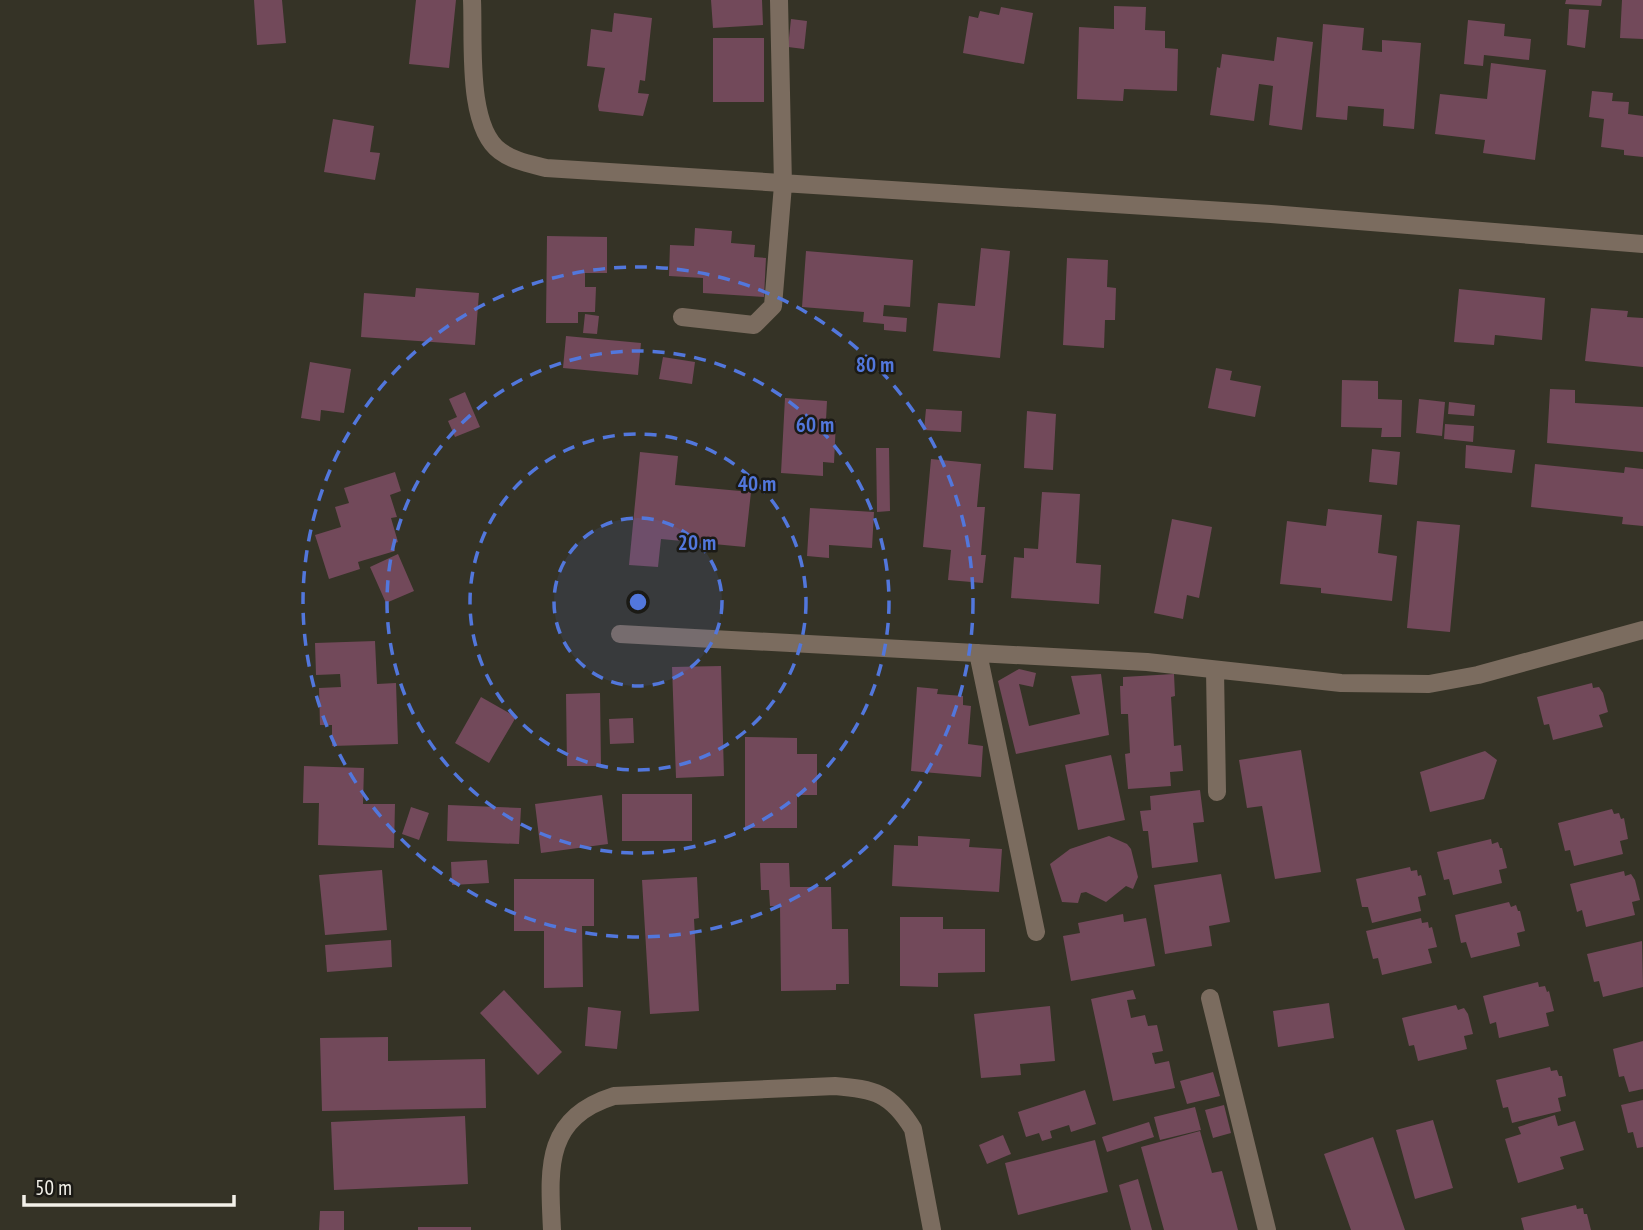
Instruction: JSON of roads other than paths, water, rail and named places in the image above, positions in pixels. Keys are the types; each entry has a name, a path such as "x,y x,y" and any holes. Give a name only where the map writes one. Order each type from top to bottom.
{"street":[{"path":"472,0 477,113 484,134 499,151 523,162 546,168 1271,214 1643,244"},
{"path":"682,317 754,325 773,306 783,185 779,0"},
{"path":"620,634 1147,662 1341,682 1429,684 1478,675 1643,630"},
{"path":"978,653 1036,932"},
{"path":"1215,670 1217,792"},
{"path":"1210,998 1267,1230"},
{"path":"552,1230 549,1177 556,1142 573,1117 590,1104 614,1097 835,1086 870,1089 891,1100 904,1114 913,1129 932,1230"}]}
